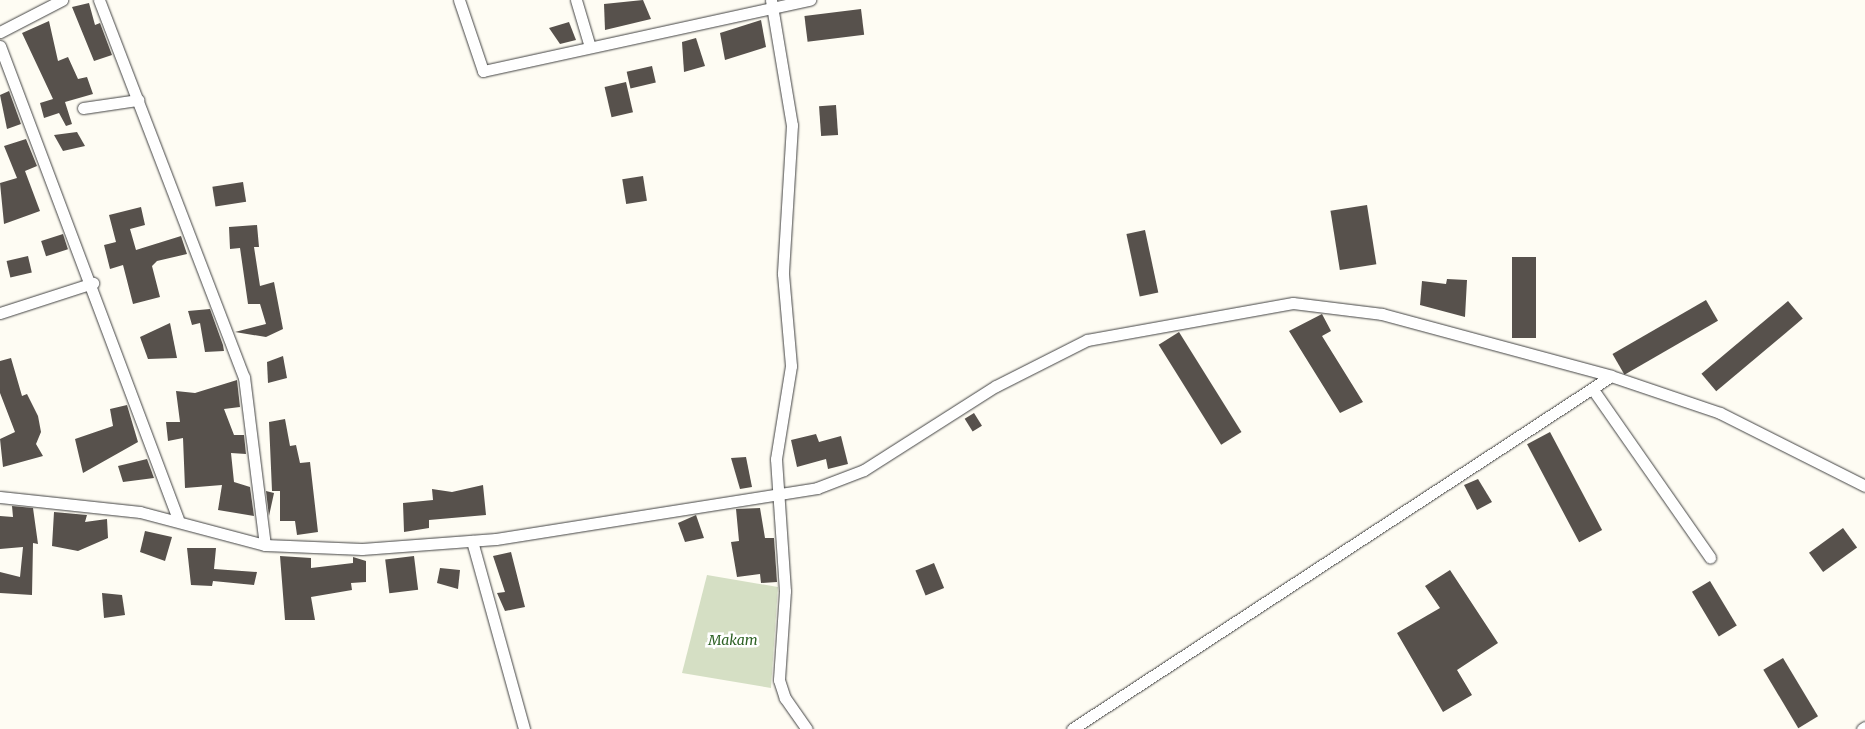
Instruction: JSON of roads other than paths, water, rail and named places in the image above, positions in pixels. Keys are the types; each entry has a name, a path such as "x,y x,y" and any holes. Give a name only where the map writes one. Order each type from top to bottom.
{"street":[{"path":"0,32 62,0"},
{"path":"99,0 244,378 264,545"},
{"path":"459,0 483,72 772,3 810,0"},
{"path":"576,0 590,47"},
{"path":"772,3 792,125 783,274 790,366 778,440 776,496 785,591 780,688 807,729"},
{"path":"0,46 93,283 178,520"},
{"path":"83,108 138,100"},
{"path":"0,313 93,283"},
{"path":"0,497 178,520 264,545 362,549 472,541 776,496 864,470 996,386 1087,340 1236,311 1293,303 1382,314 1611,376 1720,412 1865,486"},
{"path":"1072,729 1594,391 1611,376"},
{"path":"1594,391 1710,557"},
{"path":"472,541 524,729"}],"park label":[{"name":"Makam","path":"733,640"}]}
